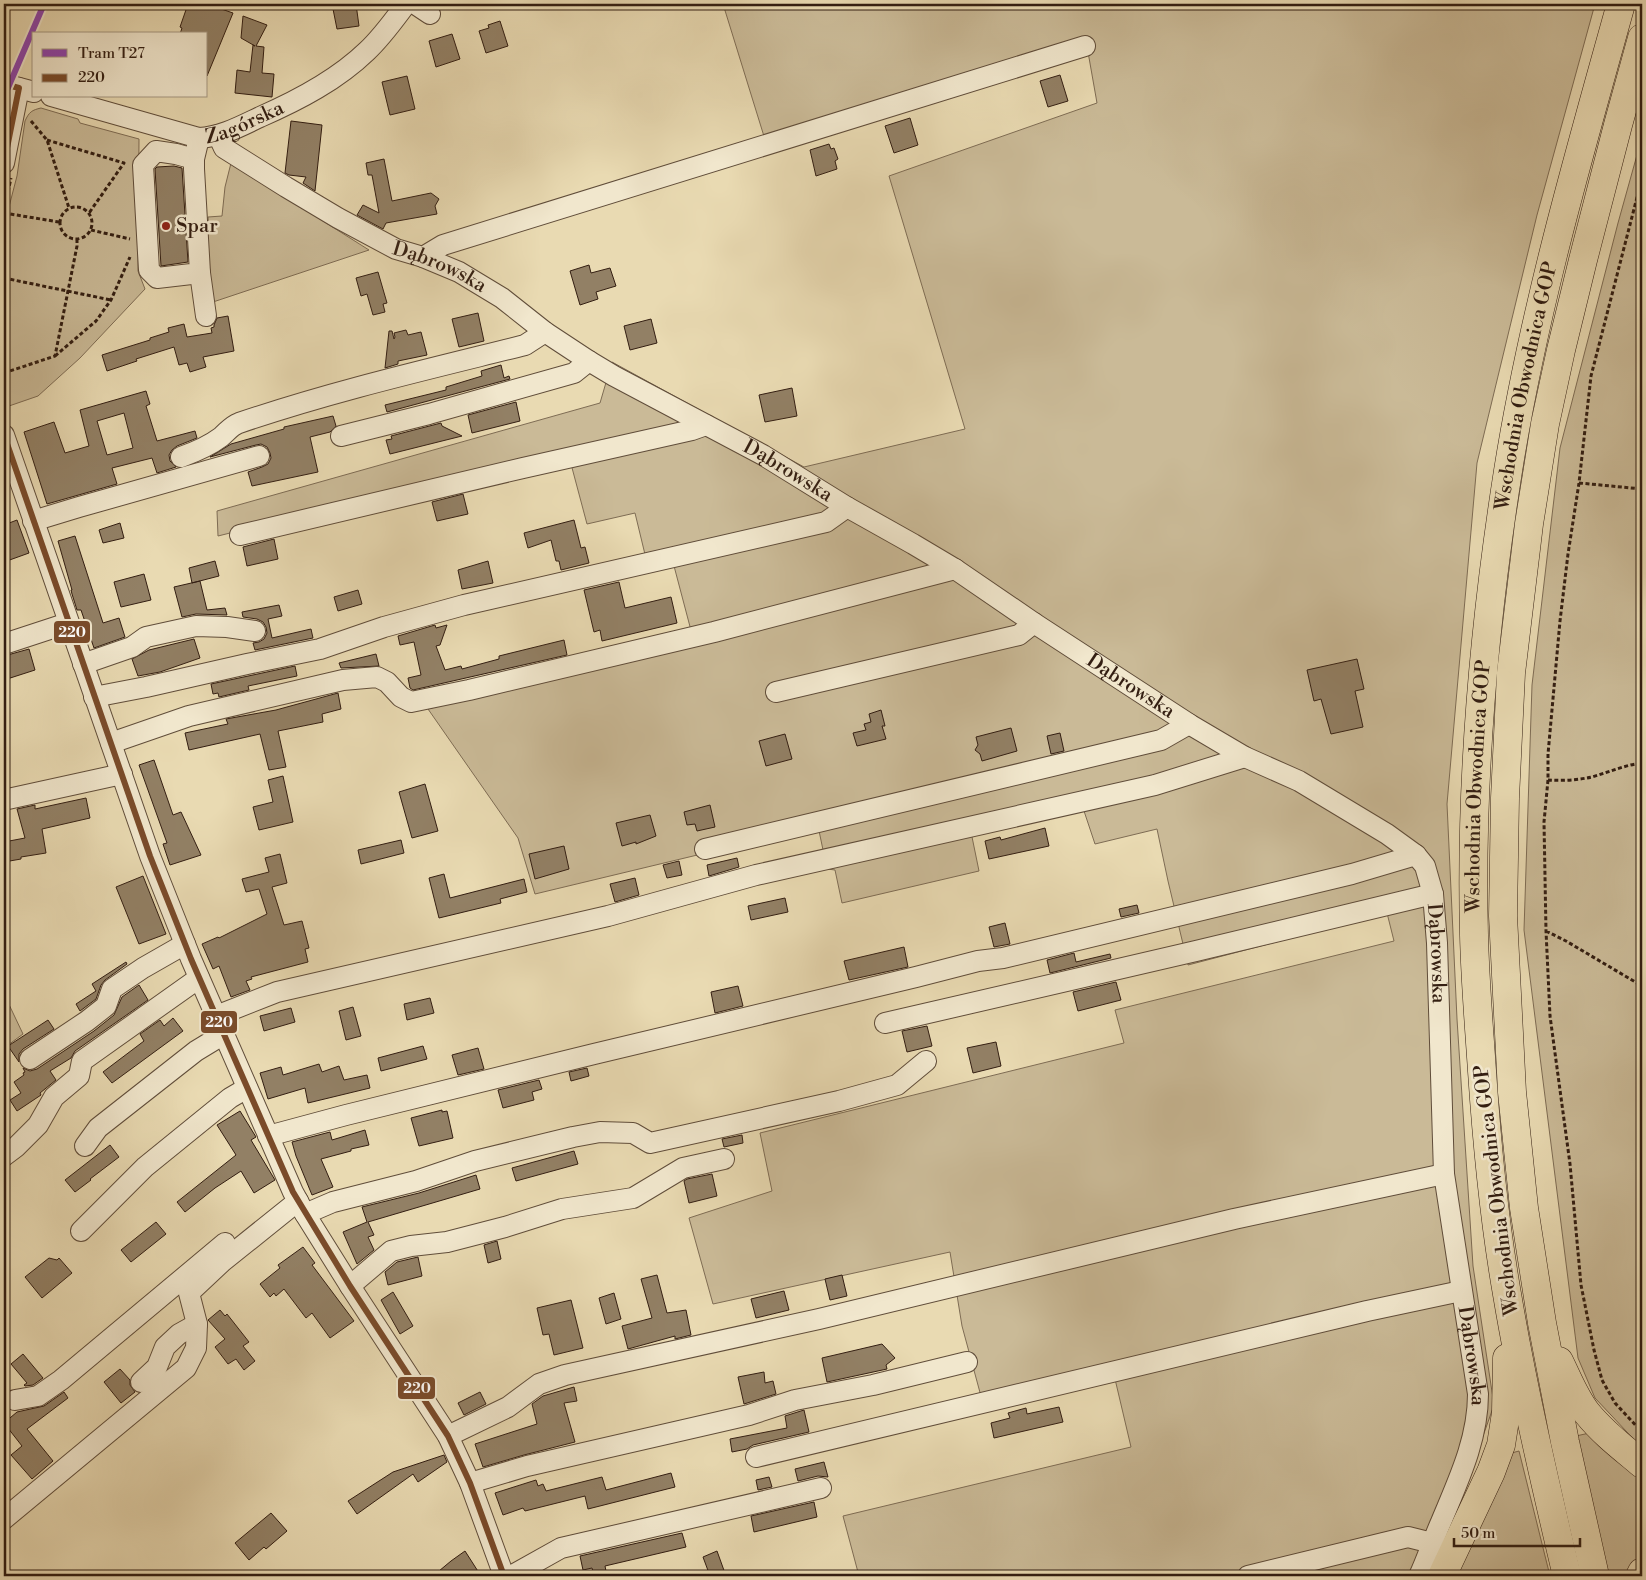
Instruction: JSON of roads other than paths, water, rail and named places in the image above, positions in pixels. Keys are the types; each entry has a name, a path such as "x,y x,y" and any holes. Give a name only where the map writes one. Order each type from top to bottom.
{"highway":[{"name":"Wschodnia Obwodnica GOP","path":"1567,1576 1541,1465 1506,1292 1486,1134 1474,935 1476,772 1484,662 1494,570 1509,468 1547,281 1621,4"},
{"name":"Wschodnia Obwodnica GOP","path":"1595,1576 1564,1442 1542,1323 1524,1208 1512,1092 1503,916 1505,798 1511,673 1529,524 1547,415 1583,260 1642,38"},
{"path":"1442,1576 1491,1472 1501,1445 1508,1385 1506,1292"},
{"path":"1542,1323 1574,1392 1586,1412 1608,1435 1642,1464"},
{"path":"1640,1576 1642,1572"}],"street":[{"name":"Zagórska","path":"58,98 209,137 287,105 311,93 350,66 368,50 406,4"},
{"path":"423,257 443,245 1085,46"},
{"path":"8,168 19,88"},
{"path":"206,316 200,273 194,159 209,137"},
{"name":"Dąbrowska","path":"209,137 323,210 396,249 423,257 459,272 502,298 545,332 589,361 762,455 954,569 1189,724 1245,757 1299,781 1387,834 1416,855 1425,866 1433,894 1437,943 1444,1174 1478,1394 1478,1411 1474,1433 1463,1470 1419,1576"},
{"path":"194,159 156,151 143,165 147,245 149,270 157,278 200,273"},
{"path":"181,457 196,452 221,437 232,426 365,385 525,345 545,332"},
{"path":"341,436 429,414 574,373 589,361"},
{"path":"240,535 692,430 706,425"},
{"path":"8,430 33,521 68,623 150,856 199,978 298,1203 448,1436 470,1484 504,1576"},
{"path":"33,521 259,456"},
{"path":"94,697 320,649 384,627 464,605 826,522 847,507"},
{"path":"111,743 189,716 343,680 377,677 387,682 401,697 411,702 714,632 954,569"},
{"path":"4,644 68,623"},
{"path":"776,692 1019,635 1034,623"},
{"path":"83,664 132,648 146,637 196,626 227,627 255,631"},
{"path":"705,849 1161,740 1189,724"},
{"path":"216,1016 277,992 608,916 756,876 1155,785 1245,757"},
{"path":"8,799 122,774"},
{"path":"268,1136 604,1051 1352,874 1416,855"},
{"path":"885,1022 1433,894"},
{"path":"30,1059 106,1006 112,989 143,968 185,944"},
{"path":"4,1156 38,1125 54,1097 79,1076 82,1060 199,978"},
{"path":"85,1146 98,1128 196,1051 224,1034"},
{"path":"15,1400 38,1396 144,1312 213,1252 298,1203 333,1202 416,1181 475,1161 573,1136 600,1132 633,1133 650,1143 839,1101 897,1085 926,1061"},
{"path":"81,1231 146,1166 230,1098 247,1088"},
{"path":"350,1286 391,1251 411,1246 447,1242 505,1227 562,1209 633,1198 683,1168 724,1159"},
{"path":"448,1436 508,1407 539,1384 565,1375 819,1319 1234,1220 1444,1174"},
{"path":"4,1519 186,1368 196,1348 197,1324 189,1293 222,1262 298,1203"},
{"path":"756,1457 1320,1322 1461,1291"},
{"path":"141,1382 157,1367 165,1347 179,1334 197,1324"},
{"path":"470,1484 526,1466 749,1415 795,1400 873,1385 967,1362"},
{"path":"511,1576 562,1548 821,1488"},
{"path":"1248,1576 1408,1537 1432,1542"}],"tram line":[{"name":"T27","path":"4,97 44,4"}],"place":[{"name":"Spar","path":"166,226"}]}
